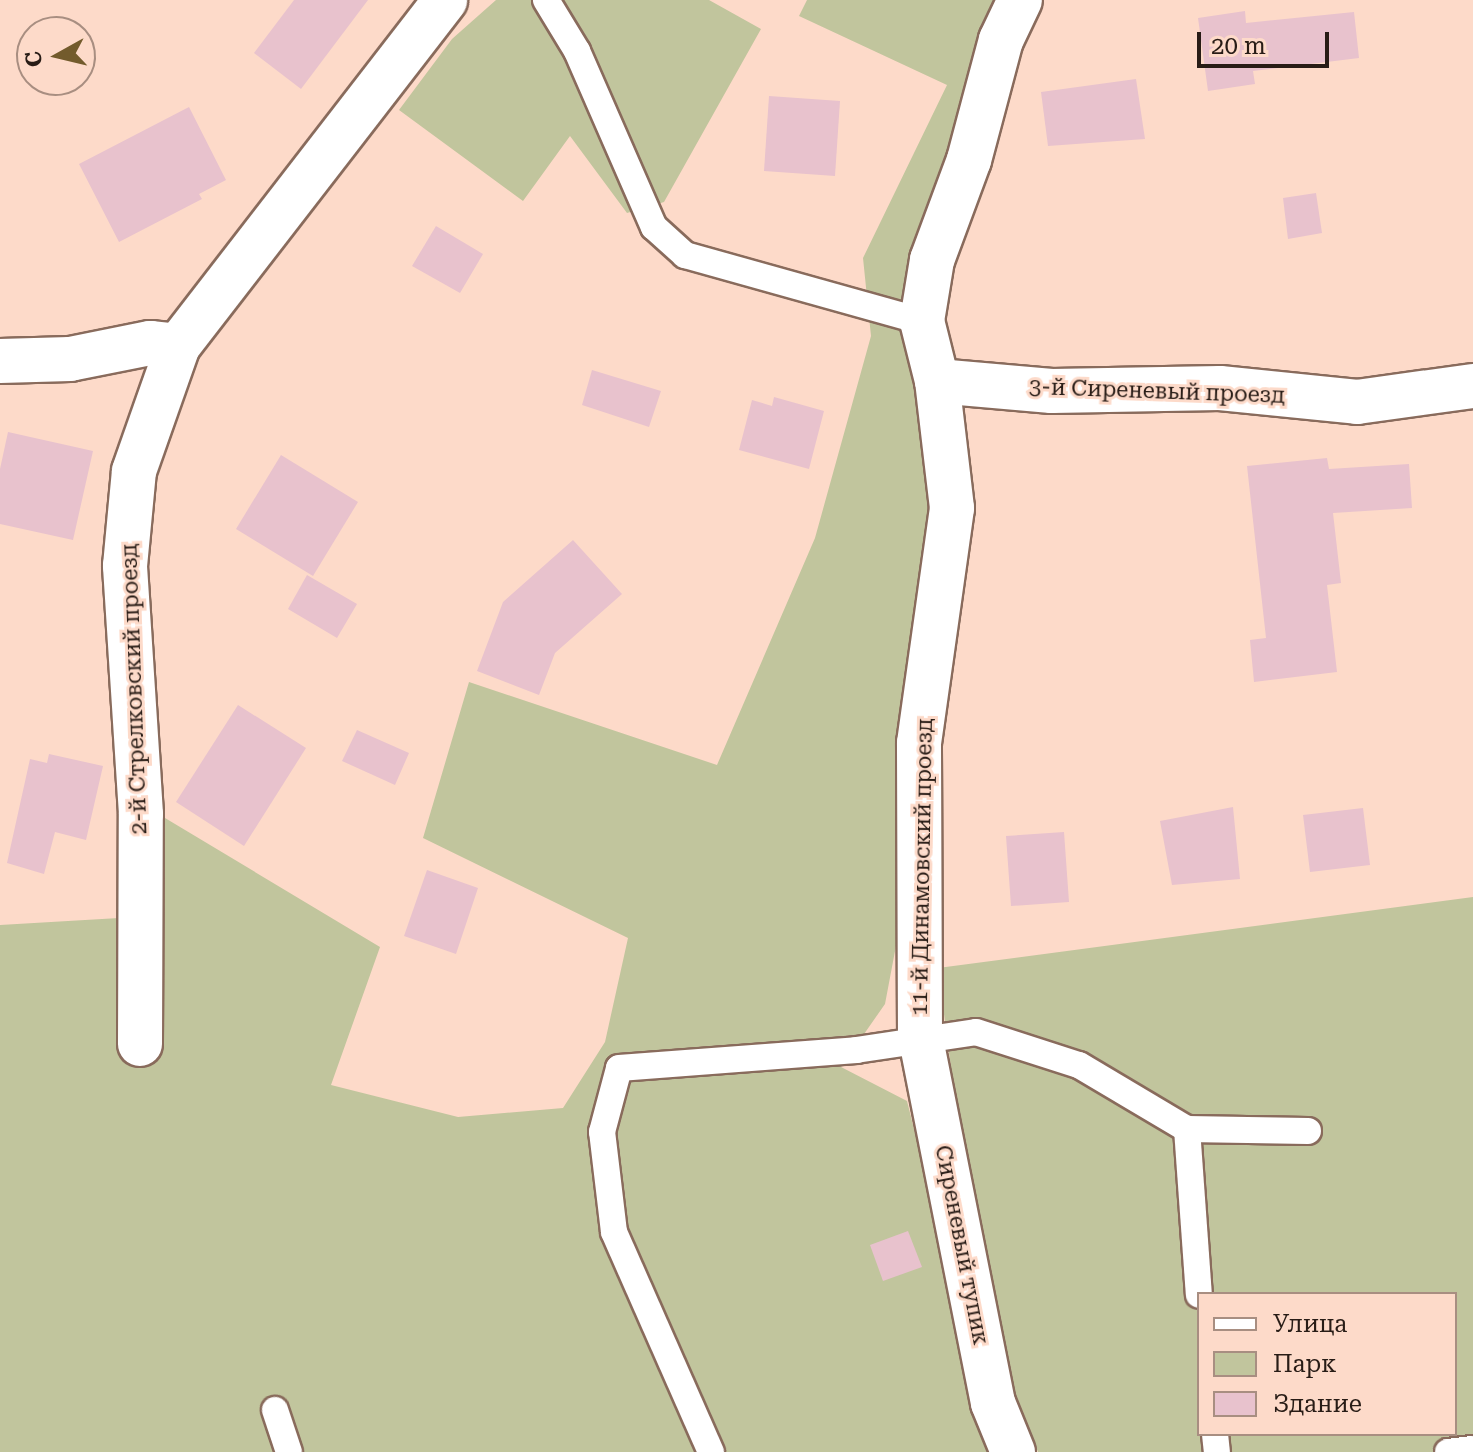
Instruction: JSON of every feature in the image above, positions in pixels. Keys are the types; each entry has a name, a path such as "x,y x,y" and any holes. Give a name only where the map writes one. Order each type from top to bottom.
{"street":[{"name":"2-й Стрелковский проезд","path":"140,1044 141,814 125,566 134,471 178,346 445,0"},
{"name":"11-й Динамовский проезд","path":"920,1036 919,743 952,508 937,381 922,321 932,260 969,160 1001,40 1020,0"},
{"path":"0,361 70,359 150,343 178,346"},
{"name":"3-й Сиреневый проезд","path":"937,381 1052,391 1220,388 1357,402 1473,386"},
{"name":"Сиреневый тупик","path":"920,1036 993,1403 1013,1452"}],"lane":[{"path":"546,0 577,51 654,227 685,255 922,321"},
{"path":"711,1452 614,1232 602,1132 619,1068 856,1050 920,1036 976,1032 1079,1065 1187,1129 1308,1131"},
{"path":"1187,1129 1199,1292"},
{"path":"275,1410 289,1452"},
{"path":"1448,1452 1473,1449"}],"green space":[{"path":"496,0 709,0 761,29 664,202 627,213 570,136 523,201 399,110 452,39"},
{"path":"807,0 1002,0 905,294 904,346 918,390 933,500 902,914 885,1004 841,1067 907,1101 995,1452 0,1452 0,925 119,918 155,812 380,947 331,1085 458,1117 563,1108 605,1042 628,938 423,838 469,682 717,765 815,538 871,336 863,258 947,85 799,16"},
{"path":"1473,897 1473,1452 1038,1452 1014,1393 963,1160 938,968"}],"building":[{"path":"294,0 368,0 301,89 254,53"},
{"path":"1245,11 1246,23 1354,12 1359,58 1253,71 1255,84 1208,91 1198,18"},
{"path":"1136,79 1145,139 1048,146 1041,92"},
{"path":"769,96 840,101 835,176 764,171"},
{"path":"189,107 226,180 199,194 202,199 119,242 79,164"},
{"path":"1316,193 1322,233 1288,239 1283,198"},
{"path":"436,226 483,254 460,293 412,266"},
{"path":"592,370 661,391 649,427 582,405"},
{"path":"774,397 824,411 809,469 739,450 752,400 772,406"},
{"path":"8,432 93,451 73,540 0,524 0,469"},
{"path":"281,455 358,502 313,576 236,529"},
{"path":"1327,458 1329,469 1409,464 1412,508 1333,513 1341,583 1327,585 1337,672 1254,682 1250,640 1266,638 1247,466"},
{"path":"573,540 622,594 555,653 539,695 477,671 503,602"},
{"path":"307,575 357,604 337,638 288,609"},
{"path":"238,705 306,748 244,846 176,802"},
{"path":"357,730 409,753 395,785 342,761"},
{"path":"49,754 103,766 86,840 55,832 44,874 7,863 30,759 47,763"},
{"path":"1233,807 1240,879 1172,885 1160,821"},
{"path":"1363,808 1370,865 1310,872 1303,815"},
{"path":"1064,832 1069,902 1011,906 1006,836"},
{"path":"427,870 478,888 456,954 404,936"},
{"path":"908,1231 922,1267 883,1281 870,1245"}]}
